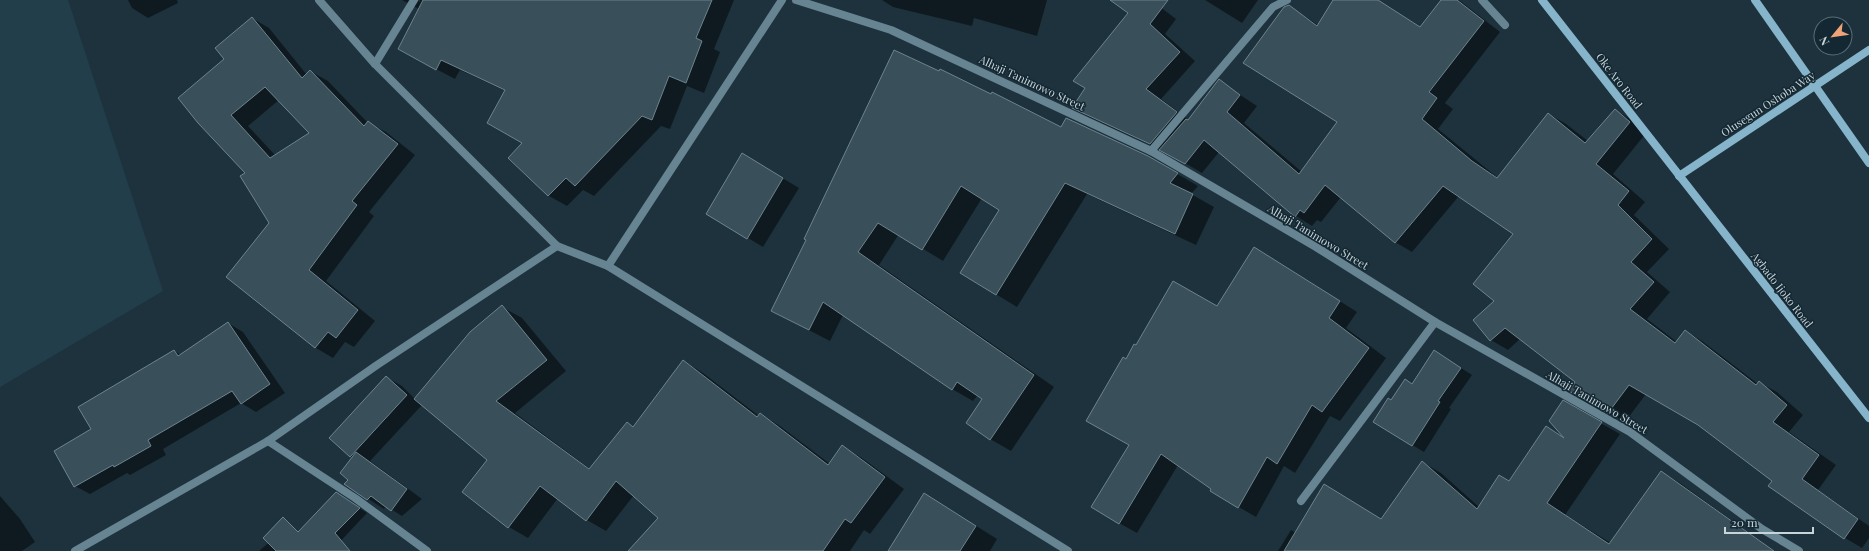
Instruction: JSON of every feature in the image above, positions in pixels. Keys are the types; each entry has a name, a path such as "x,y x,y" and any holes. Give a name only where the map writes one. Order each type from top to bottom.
{"main road":[{"name":"Oke Aro Road","path":"1542,0 1679,176"},
{"path":"1755,0 1816,85 1869,163"},
{"name":"Olusegun Oshoba Way","path":"1679,176 1869,50"},
{"name":"Agbado Ijoko Road","path":"1679,176 1869,418"}],"street":[{"path":"319,0 376,64 557,246 608,266 1068,551"},
{"path":"376,64 414,0"},
{"path":"608,266 782,0"},
{"name":"Alhaji Tanimowo Street","path":"796,0 891,30 1151,151 1316,247 1435,322 1630,432 1762,529 1799,551"},
{"path":"1151,151 1273,7 1287,0"},
{"path":"1482,0 1505,24"},
{"path":"75,551 268,441 377,365 557,246"},
{"path":"1301,501 1435,322"},
{"path":"268,441 355,498 427,551"}],"shaded area":[{"path":"0,0 68,0 163,291 0,387"}],"building":[{"path":"423,0 712,0 696,38 702,41 686,83 669,76 652,120 642,116 575,186 566,178 548,196 508,158 522,143 487,123 505,90 441,60 436,70 398,49"},
{"path":"1110,0 1168,0 1150,24 1180,52 1146,89 1177,112 1150,144 1072,108 1085,88 1073,81 1128,13"},
{"path":"1333,0 1378,0 1420,27 1441,0 1457,0 1484,21 1429,92 1437,98 1422,119 1472,161 1497,178 1548,113 1585,143 1615,109 1630,122 1596,164 1629,191 1618,205 1652,239 1631,262 1654,282 1630,309 1675,343 1685,330 1756,385 1759,381 1787,405 1773,422 1819,455 1802,479 1858,519 1844,539 1768,486 1772,481 1698,425 1629,385 1608,413 1569,391 1575,382 1505,328 1490,341 1473,320 1494,301 1473,284 1513,234 1443,186 1395,243 1325,185 1304,213 1300,210 1295,217 1204,140 1185,164 1159,150 1186,119 1188,120 1219,79 1240,95 1227,112 1299,174 1337,122 1243,63 1284,7 1289,5 1317,26"},
{"path":"252,17 302,78 310,70 364,126 368,121 398,144 352,201 357,205 309,270 358,310 336,338 328,332 315,348 226,277 269,223 240,176 245,173 198,123 178,98 224,59 215,48","holes":["265,87 309,133 270,158 231,115"]},
{"path":"894,50 939,71 940,69 991,94 992,92 1061,127 1066,118 1148,156 1178,173 1170,183 1193,194 1175,234 1065,183 996,295 960,273 999,210 961,186 922,250 878,223 858,252 1034,375 990,440 966,423 982,399 957,382 952,390 823,302 809,330 771,311 806,240 804,239"},
{"path":"742,153 783,178 747,239 706,214"},
{"path":"1254,247 1340,301 1329,318 1369,348 1322,412 1312,405 1277,464 1267,457 1238,508 1210,491 1211,489 1161,454 1119,524 1091,507 1129,445 1086,421 1123,357 1126,359 1134,344 1136,345 1173,281 1217,306"},
{"path":"502,305 547,360 496,401 589,469 627,422 633,427 683,360 757,417 760,413 828,465 842,445 885,477 851,523 845,519 823,551 628,551 658,518 616,481 586,521 540,486 508,528 462,492 487,460 414,399 470,332"},
{"path":"228,322 270,384 241,404 232,391 148,440 151,446 74,487 54,451 91,429 78,407 174,350 178,356"},
{"path":"1434,350 1461,368 1438,401 1440,402 1412,446 1373,422 1388,398 1391,400 1405,379 1412,384"},
{"path":"386,376 407,395 350,457 329,438"},
{"path":"1563,400 1602,422 1547,503 1609,544 1661,471 1774,551 1284,551 1324,484 1381,519 1422,461 1477,509 1499,475 1509,481 1546,426 1564,438 1549,421"},
{"path":"356,452 407,489 391,511 371,496 367,500 344,484 348,480 340,473"},
{"path":"336,492 360,508 335,533 350,551 276,551 263,538 283,517 298,532"},
{"path":"924,493 976,526 960,551 888,551"}]}
